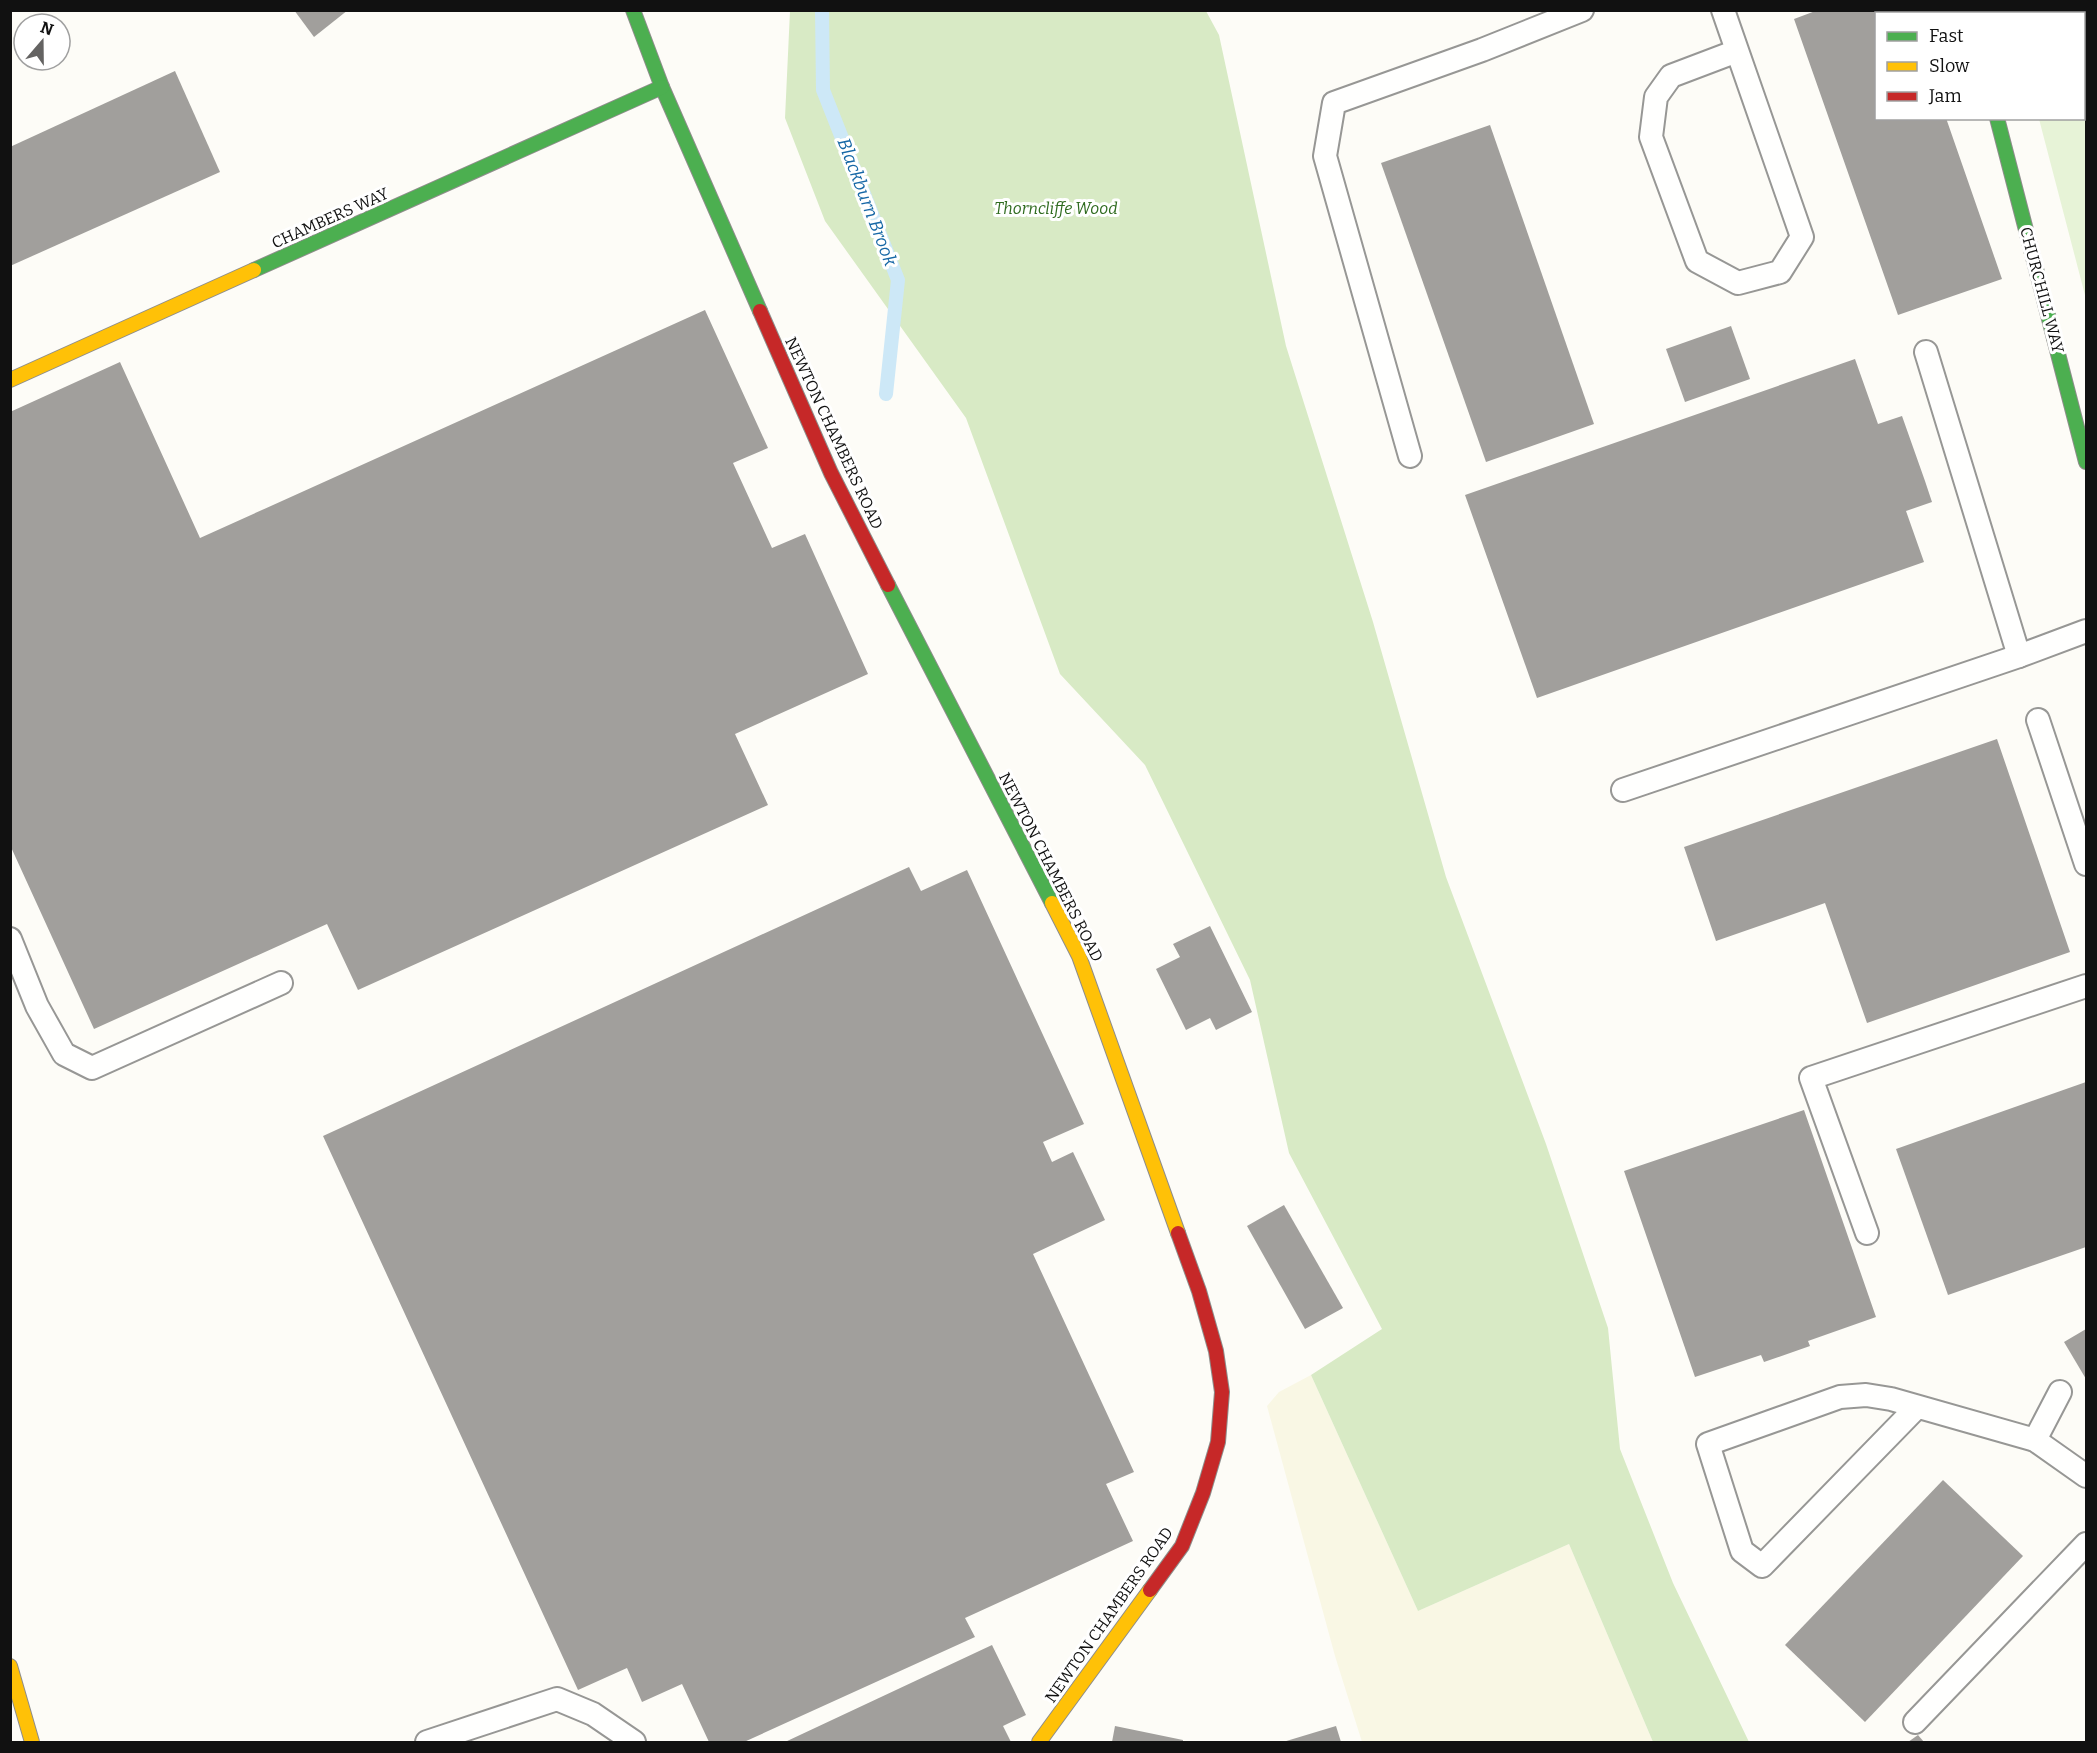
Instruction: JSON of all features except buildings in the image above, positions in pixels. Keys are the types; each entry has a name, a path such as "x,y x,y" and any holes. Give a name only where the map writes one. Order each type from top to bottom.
{"street":[{"name":"NEWTON CHAMBERS ROAD","path":"633,10 662,87 831,473 1079,956 1199,1291 1216,1352 1222,1392 1218,1442 1203,1493 1182,1546 1039,1743"},
{"name":"CHAMBERS WAY","path":"10,380 662,87"},
{"name":"CHURCHILL WAY","path":"1998,120 2086,462"},
{"path":"10,1666 32,1743"}],"lane":[{"path":"1410,456 1325,156 1334,103 1482,50 1582,10"},
{"path":"1723,10 1802,237 1780,272 1738,283 1697,261 1650,136 1656,98 1671,76 1737,51"},
{"path":"1926,352 2019,656"},
{"path":"1623,790 2019,656 2086,631"},
{"path":"2038,720 2086,864"},
{"path":"10,939 37,1006 64,1054 92,1068 281,983"},
{"path":"1867,1233 1811,1078 2086,986"},
{"path":"2035,1440 2060,1392"},
{"path":"1916,1408 1762,1566 1742,1551 1708,1444 1840,1397 1866,1395 1891,1399 1916,1408 2035,1440 2086,1476"},
{"path":"1915,1722 2086,1544"},
{"path":"427,1743 557,1699 593,1714 634,1743"}],"shaded area":[{"path":"1311,1375 1418,1611 1569,1544 1653,1742 1362,1742 1335,1656 1267,1406 1279,1392"}],"green space":[{"name":"Thorncliffe Wood","path":"790,11 1206,11 1219,35 1286,346 1373,622 1446,877 1546,1144 1608,1328 1620,1449 1673,1583 1749,1742 1653,1742 1569,1544 1418,1611 1311,1375 1382,1329 1289,1153 1250,980 1145,765 1060,674 966,418 825,221 785,118"},
{"path":"2086,11 2086,299 2039,120 2085,120 2085,12 2010,12"}],"waterway":[{"name":"Blackburn Brook","path":"822,10 823,90 898,280 886,394"}],"traffic: fast":[{"path":"633,10 662,87 760,311"},
{"path":"254,270 662,87"},
{"path":"1998,120 2086,462"},
{"path":"888,585 1052,903"}],"traffic: slow":[{"path":"10,380 254,270"},
{"path":"1052,903 1079,956 1178,1233"},
{"path":"1039,1742 1150,1590"},
{"path":"10,1666 32,1742"}],"traffic: jam":[{"path":"760,311 831,473 888,585"},
{"path":"1150,1590 1182,1546 1203,1493 1218,1442 1222,1392 1216,1351 1199,1291 1178,1233"}]}
